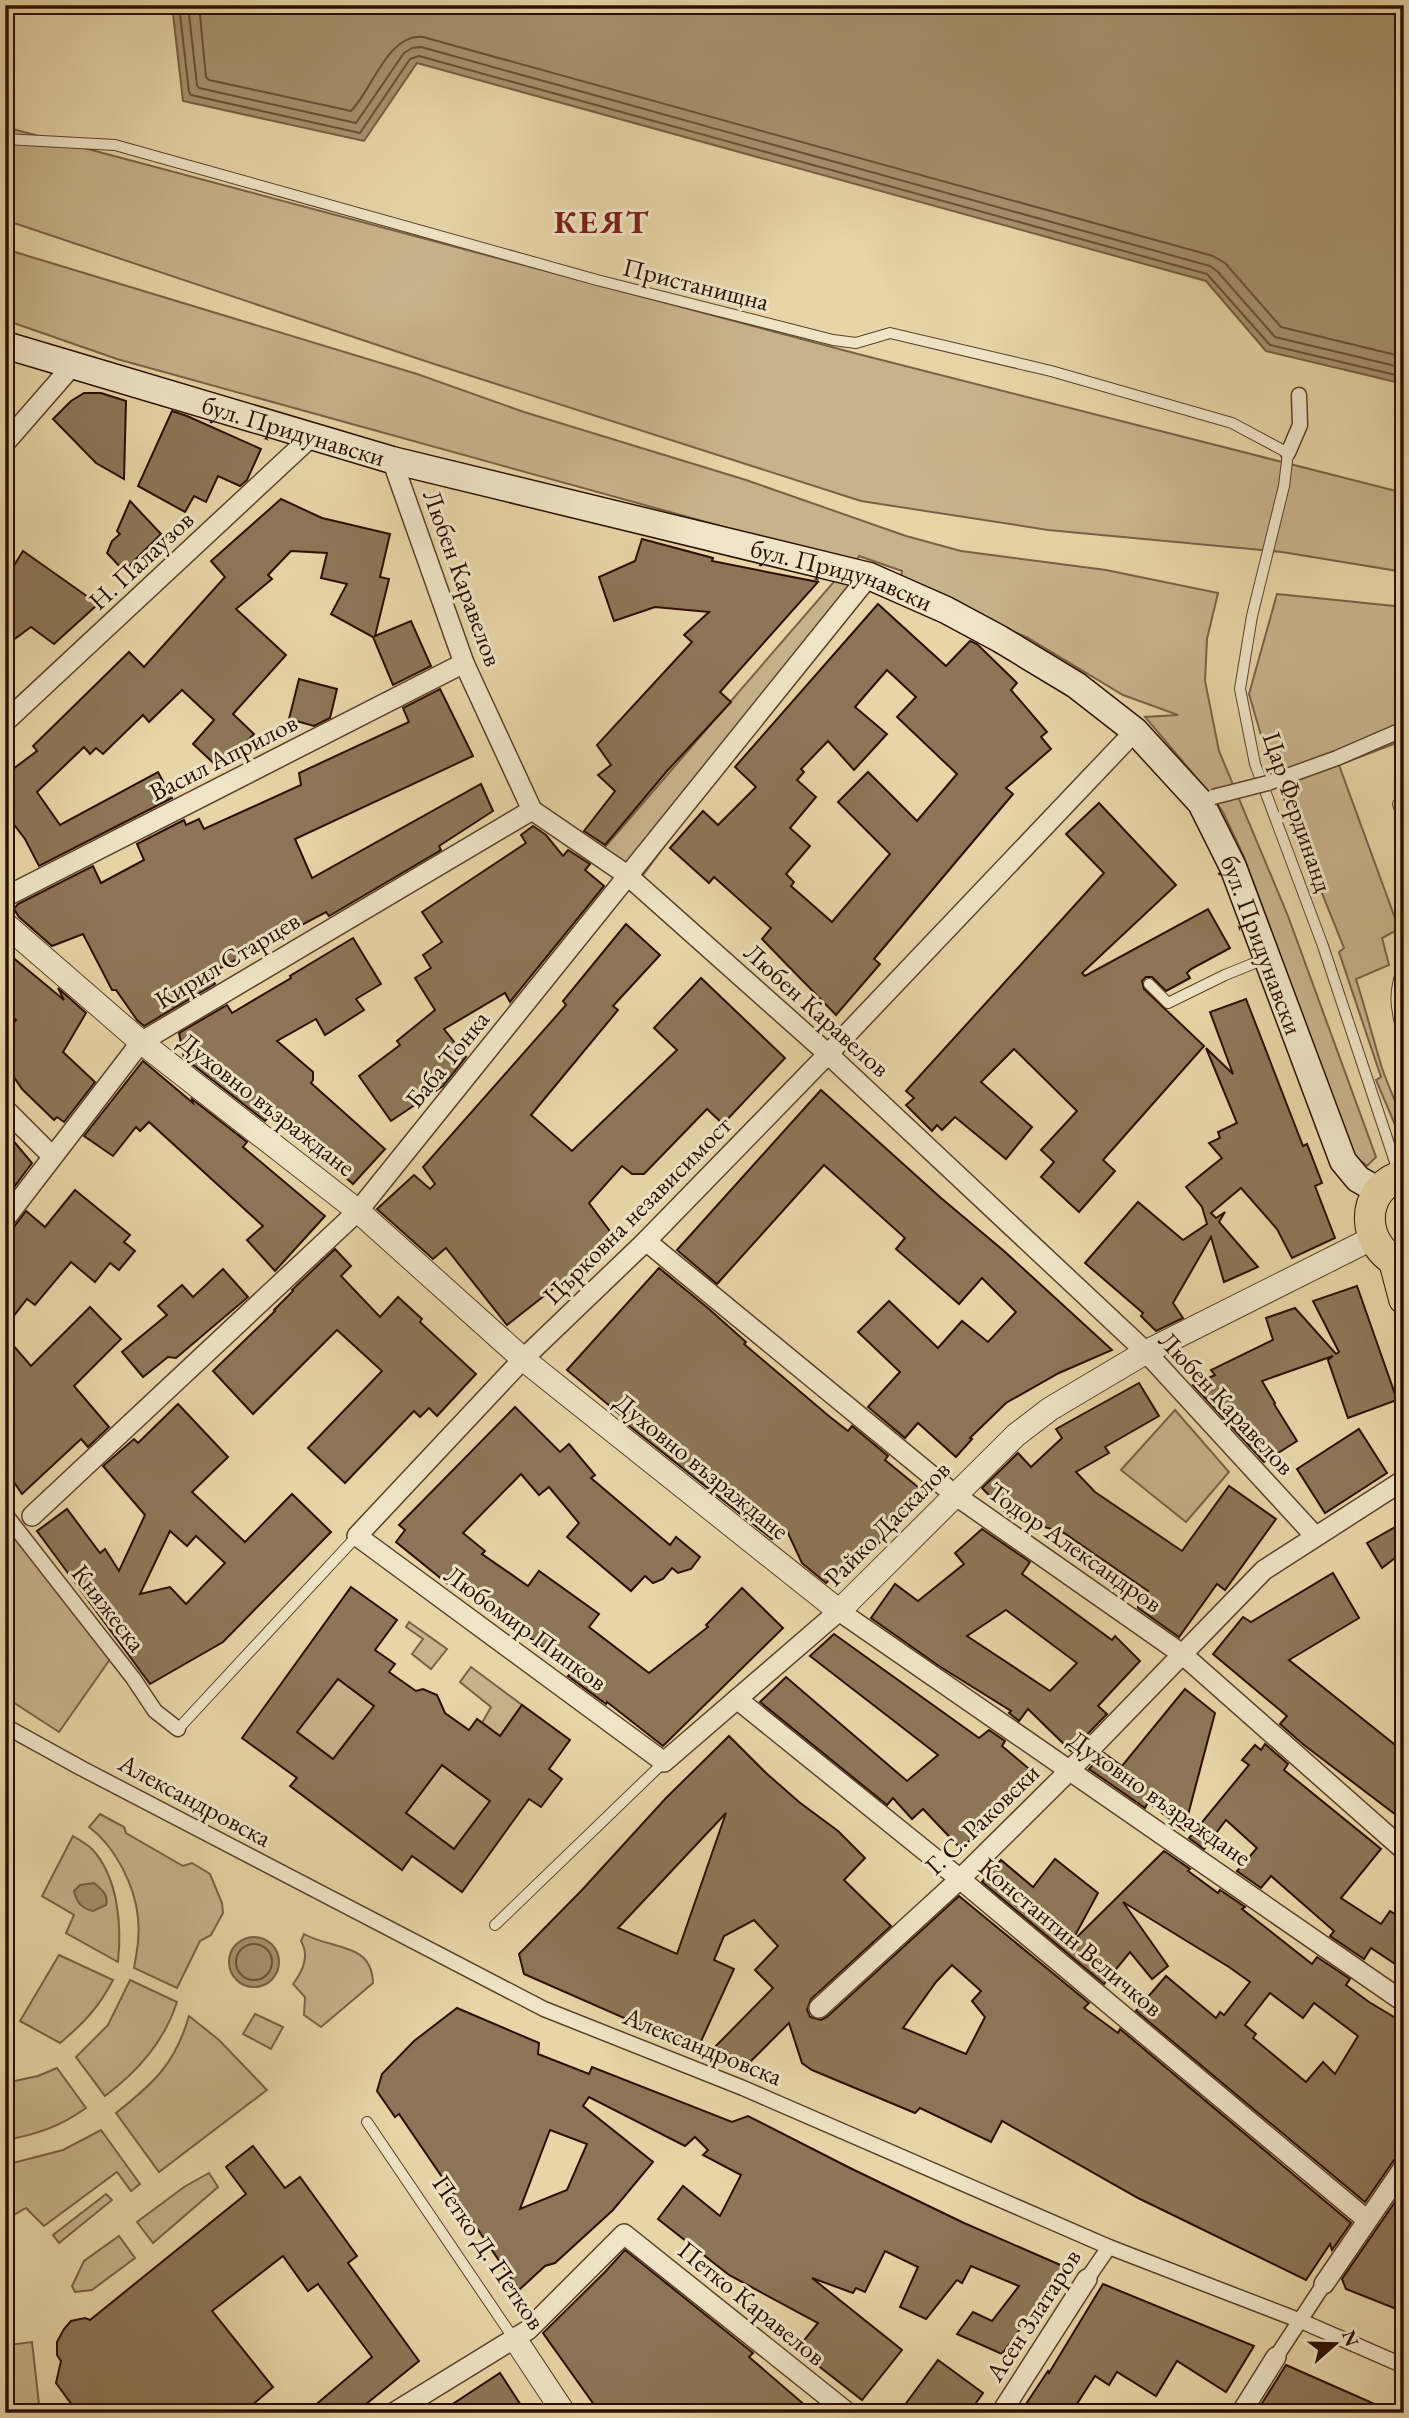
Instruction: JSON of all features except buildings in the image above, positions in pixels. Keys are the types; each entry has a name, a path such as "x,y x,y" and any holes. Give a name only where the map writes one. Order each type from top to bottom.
{"main road":[{"name":"бул. Придунавски","path":"5,345 392,460 869,576 946,610 1000,639 1076,685 1135,731 1207,800 1343,1161 1358,1179 1394,1181"},
{"path":"1394,1181 1370,1214 1369,1226 1381,1251 1399,1263 1404,1298"}],"street":[{"path":"5,443 73,365"},
{"path":"1288,453 1300,425 1299,395"},
{"name":"Н. Палаузов","path":"5,722 312,436"},
{"name":"Любен Каравелов","path":"392,460 464,663 532,810 627,875 828,1054 1146,1353 1315,1536"},
{"name":"Баба Тонка","path":"25,1523 358,1211 869,576"},
{"name":"Васил Априлов","path":"5,897 464,663"},
{"path":"1207,800 1268,783 1337,758 1404,729"},
{"name":"Църковна независимост","path":"357,1536 523,1359 646,1241 828,1054 1135,731"},
{"name":"Кирил Старцев","path":"5,1219 141,1042 532,810"},
{"name":"Духовно възраждане","path":"5,924 141,1042 358,1211 523,1359 839,1611 1404,2002"},
{"path":"5,1109 52,1156"},
{"name":"Райко Даскалов","path":"664,1762 839,1611 1016,1435 1050,1409 1146,1353 1373,1238"},
{"name":"Тодор Александров","path":"646,1241 955,1495 1182,1654 1404,1850"},
{"name":"Г. С. Раковски","path":"819,2008 960,1879 1264,1570 1404,1480"},
{"name":"Княжеска","path":"5,1514 25,1523 155,1711 178,1729"},
{"name":"Любомир Пипков","path":"357,1536 664,1762"},
{"name":"Константин Величков","path":"737,1699 960,1879 1367,2220"},
{"name":"Александровска","path":"5,1726 544,2009 743,2088 1109,2247 1301,2321 1404,2366"},
{"path":"1241,2413 1404,2167"},
{"name":"Петко Каравелов","path":"515,2339 528,2330 624,2234 848,2413"},
{"name":"Асен Златаров","path":"1000,2413 1109,2247"},
{"path":"393,2413 515,2339"},
{"name":"Петко Д. Петков","path":"515,2339 564,2413"}],"lane":[{"name":"Пристанищна","path":"5,139 116,145 597,280 833,341 856,344 890,334 1051,371 1232,423 1288,453"},
{"name":"Цар Фердинанд","path":"1288,453 1284,486 1252,616 1240,689 1255,764 1323,946 1394,1181"},
{"path":"1404,796 1398,804 1404,821"},
{"path":"1149,984 1168,1003 1225,975 1268,958"},
{"path":"1404,963 1395,988 1397,1014 1404,1041"},
{"name":"Църковна независимост","path":"178,1729 357,1536"},
{"name":"Райко Даскалов","path":"495,1925 664,1762"},
{"name":"Петко Д. Петков","path":"367,2122 515,2339"}],"shaded area":[{"path":"5,127 858,354 1404,493 1404,572 1282,552 1048,530 861,501 431,363 5,220"},
{"path":"5,249 417,374 524,412 746,480 906,536 961,551 1106,570 1218,593 1207,639 1205,681 1219,751 1288,916 1376,1157 1367,1166 1354,1155 1244,857 1223,812 1145,717 1178,715 1123,695 1028,638 900,584 902,571 859,556 852,570 753,535 117,359 5,320"},
{"path":"844,570 864,575 635,886 599,854"},
{"path":"1277,594 1404,607 1404,740 1339,765 1399,929 1382,938 1389,965 1356,979 1382,1068 1400,1114 1404,1146 1376,1080 1381,1077 1339,952 1344,948 1268,759 1249,694"},
{"path":"1175,1410 1229,1472 1186,1522 1121,1470"},
{"path":"5,1514 113,1655 59,1732 5,1697"},
{"path":"409,1622 447,1649 431,1669 412,1654 423,1639 406,1627"},
{"path":"471,1667 522,1705 500,1736 482,1723 491,1707 460,1682"},
{"path":"338,1679 386,1715 361,1722 333,1759 297,1732"},
{"path":"431,1757 490,1801 454,1849 406,1813 430,1781"},
{"path":"100,1814 124,1827 126,1833 183,1866 192,1863 210,1874 222,1903 223,1913 211,1935 200,1941 177,1988 134,1968 139,1931 136,1906 128,1880 115,1856 89,1827"},
{"path":"73,1836 92,1849 101,1860 113,1887 118,1917 118,1962 66,1933 74,1915 42,1896"},
{"path":"304,1934 349,1949 366,1960 371,1970 373,1983 321,2027 304,2015 305,1997 293,1984 304,1963 305,1952 301,1941"},
{"path":"59,1955 113,1980 90,2014 60,2043 20,2021"},
{"path":"130,1980 177,2002 165,2030 148,2055 105,2096 76,2057 108,2025"},
{"path":"255,2014 283,2027 271,2049 243,2034"},
{"path":"189,2016 219,2040 267,2090 159,2172 116,2113 162,2071 177,2047"},
{"path":"57,2068 86,2108 48,2129 5,2140 5,2083 38,2076"},
{"path":"101,2130 140,2184 131,2191 117,2172 44,2226 26,2208 5,2220 5,2165 63,2150"},
{"path":"209,2173 218,2187 153,2243 137,2222 184,2187"},
{"path":"106,2194 112,2200 59,2243 53,2235"},
{"path":"119,2236 135,2258 92,2290 75,2292 72,2286 84,2261"},
{"path":"32,2342 40,2413 15,2413 8,2345"}],"water":[{"path":"172,5 1404,5 1404,384 1266,351 1206,281 417,63 364,141 183,101"},
{"path":"94,1883 104,1892 107,1901 106,1905 93,1911 80,1904 74,1891 80,1885"},
{"path":"254,1937 271,1945 279,1962 271,1979 254,1987 237,1979 229,1962 237,1945"}],"district":[{"name":"КЕЯТ","path":"602,221"}]}
